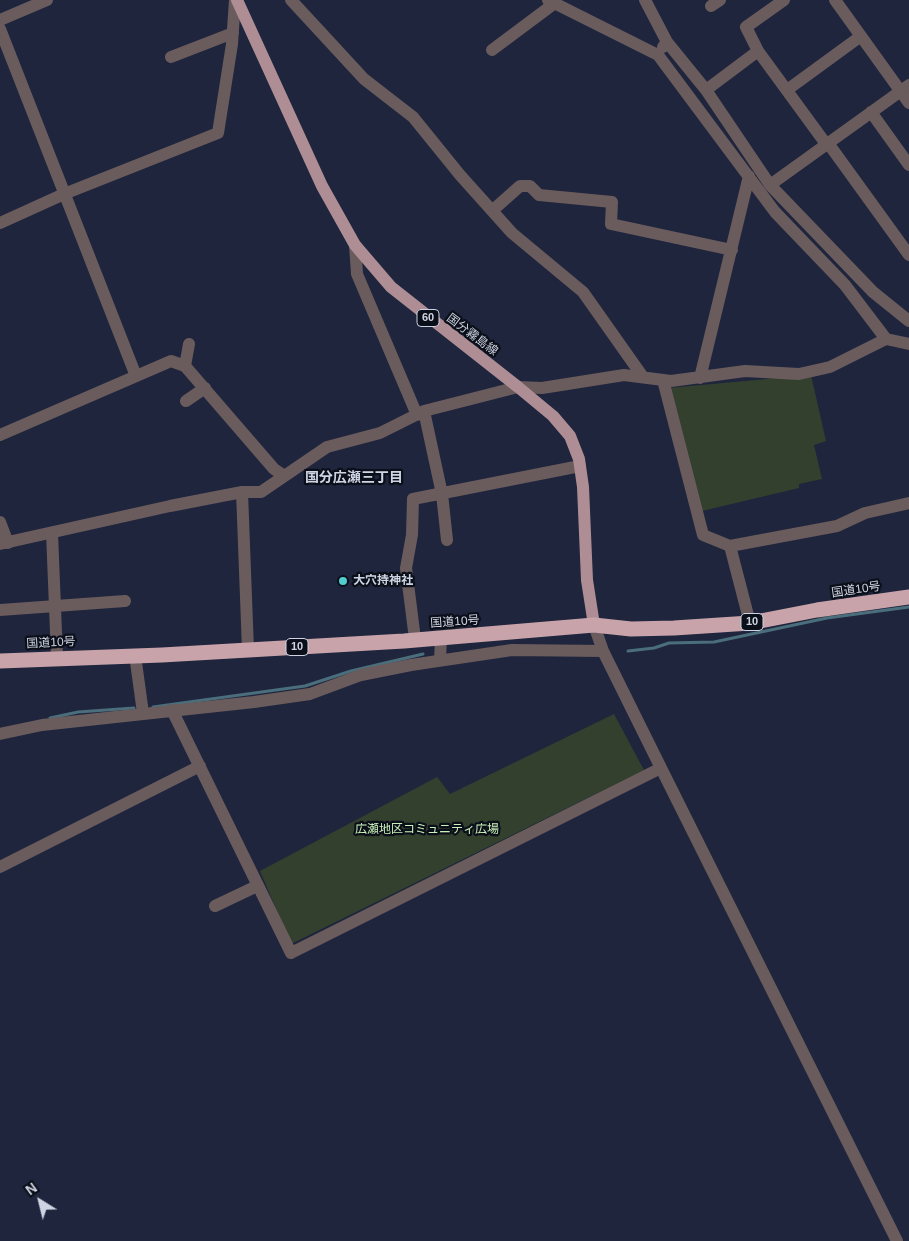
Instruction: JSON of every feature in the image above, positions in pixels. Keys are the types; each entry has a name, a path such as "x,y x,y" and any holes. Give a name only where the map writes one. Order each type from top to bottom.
{"highway":[{"name":"国道10号","path":"0,661 248,650 441,638 594,625 631,628 674,628 750,622 909,597"}],"main road":[{"name":"国分霧島線","path":"236,0 322,186 355,244 391,287 412,306 518,387 559,423 570,436 580,466 583,488 587,580 594,625"}],"street":[{"path":"0,223 64,194 218,133 236,0"},
{"path":"291,0 364,79 413,117 460,175 512,232 583,292 643,377"},
{"path":"645,0 668,42 706,90 770,184 873,292 909,321"},
{"path":"784,0 746,27 758,51 909,255"},
{"path":"835,0 861,36 905,88 909,102"},
{"path":"0,20 39,2"},
{"path":"492,50 552,2 658,56 750,176 775,212 845,285 886,339"},
{"path":"0,29 136,376"},
{"path":"171,56 233,33"},
{"path":"786,90 861,36"},
{"path":"658,56 668,42"},
{"path":"706,90 758,51"},
{"path":"770,184 905,88"},
{"path":"870,112 909,165"},
{"path":"700,378 750,176"},
{"path":"493,210 520,186 530,186 539,195 612,202 611,224 732,250"},
{"path":"355,244 357,274 421,413 442,494 448,540"},
{"path":"0,522 4,544 242,492 261,492 327,446 380,433 421,413 518,387 542,388 624,375 663,380 700,378 745,371 781,374 814,371 830,367 886,339 909,344"},
{"path":"185,366 189,344"},
{"path":"0,435 172,361 185,366 274,469 283,475"},
{"path":"663,380 703,534 730,546 837,526 865,513 909,503"},
{"path":"186,401 205,388"},
{"path":"415,639 406,568 412,534 413,499 580,466"},
{"path":"242,492 248,650"},
{"path":"52,533 57,658"},
{"path":"730,546 750,622"},
{"path":"0,610 56,608 125,601"},
{"path":"594,625 603,651 897,1241"},
{"path":"440,660 441,638"},
{"path":"0,734 42,724 310,694 361,675 440,660 512,650 603,651"},
{"path":"135,655 143,713"},
{"path":"172,710 291,953 661,768"},
{"path":"0,867 200,766"},
{"path":"215,906 257,886"}],"green space":[{"path":"811,375 826,441 814,445 822,479 799,484 799,488 702,511 668,388"},
{"name":"広瀬地区コミュニティ広場","path":"614,714 644,770 291,944 260,871 437,777 450,794"}],"waterway":[{"path":"628,651 654,648 669,643 714,642 827,618 909,607"},
{"path":"153,707 305,686 351,671 423,654"},
{"path":"50,718 78,712 134,708"}],"place":[{"name":"大穴持神社","path":"343,581"}],"district":[{"name":"国分広瀬三丁目","path":"354,478"}]}
